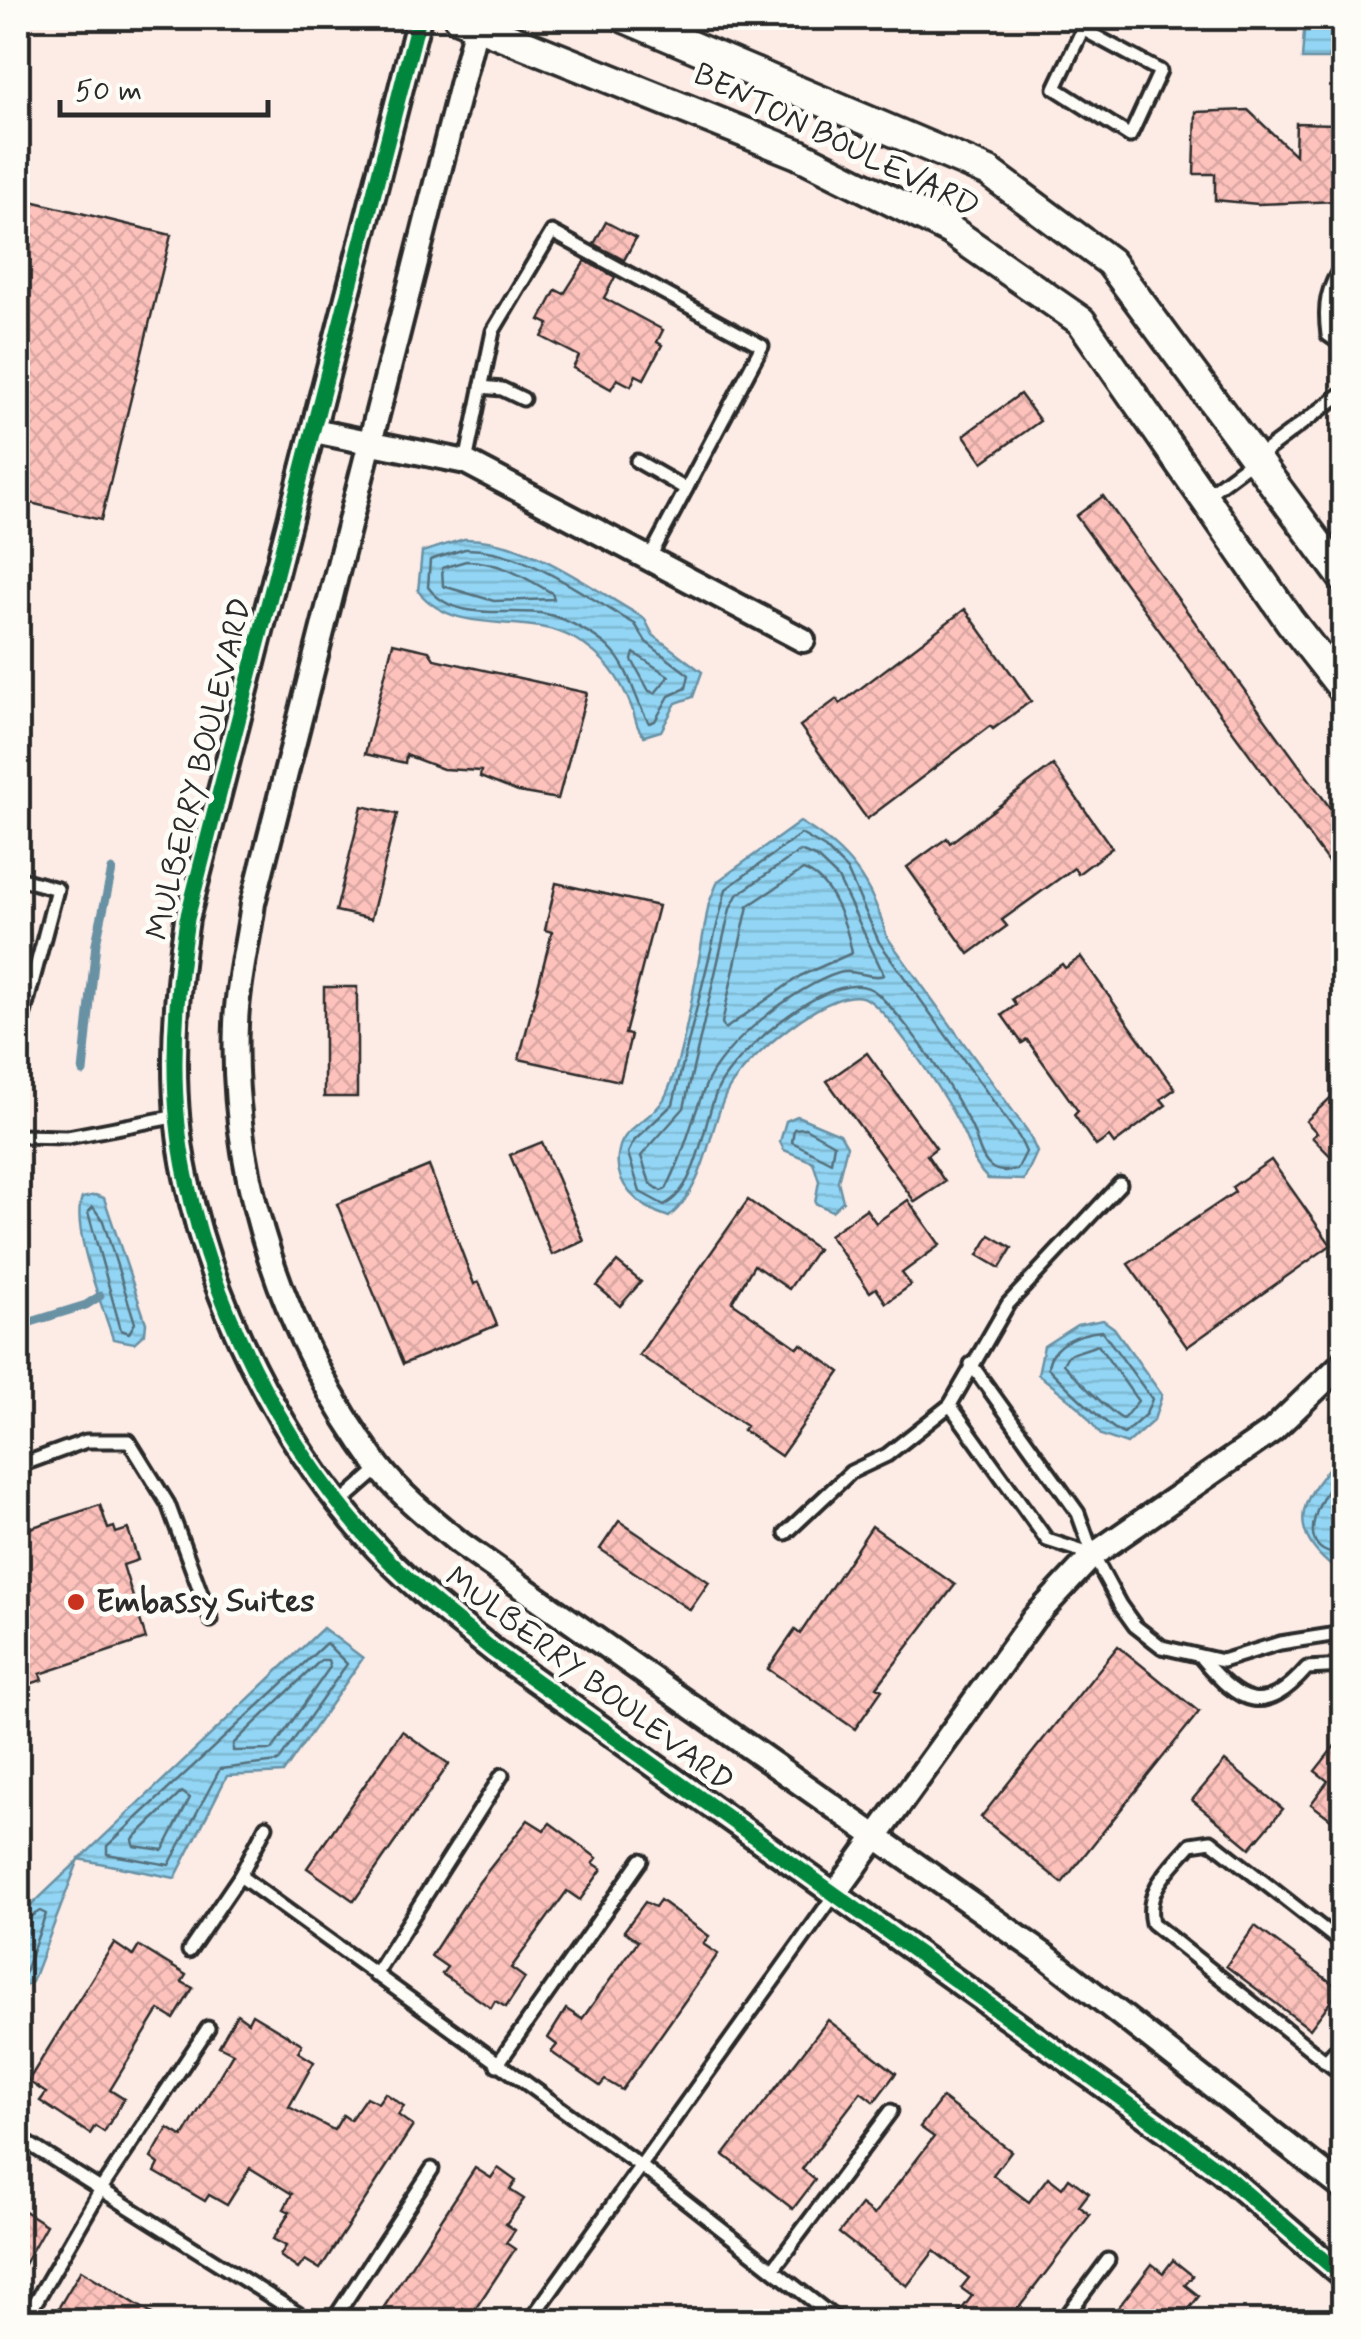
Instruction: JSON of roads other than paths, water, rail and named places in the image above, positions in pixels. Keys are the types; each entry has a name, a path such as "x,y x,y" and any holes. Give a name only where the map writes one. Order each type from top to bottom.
{"street":[{"name":"MULBERRY BOULEVARD","path":"420,18 187,919 175,1018 178,1116 186,1177 220,1288 284,1426 366,1536 436,1604 494,1651 1220,2171 1344,2277"},
{"name":"BENTON BOULEVARD","path":"625,18 989,172 1110,262 1344,579"},
{"name":"MULBERRY BOULEVARD","path":"472,20 370,445 253,904 236,1024 243,1158 256,1221 323,1380 380,1468 461,1544 1047,1958 1344,2189"},
{"name":"BENTON BOULEVARD","path":"472,20 798,154 950,230 1081,321 1344,690"},
{"path":"314,431 466,462 803,640"},
{"path":"835,1894 1034,1618 1092,1555 1272,1430 1344,1362"}],"lane":[{"path":"1085,23 1160,71 1130,136 1054,88 1085,23"},
{"path":"466,462 493,331 552,232 762,346 650,558"},
{"path":"1344,263 1330,284 1324,308 1328,335 1344,346"},
{"path":"481,387 502,390 523,400"},
{"path":"1204,497 1253,456 1344,392"},
{"path":"637,461 686,489"},
{"path":"18,878 57,889 18,1036"},
{"path":"18,1136 68,1137 178,1116"},
{"path":"786,1532 851,1472 887,1455 950,1405 970,1364 1033,1272 1064,1246 1120,1184"},
{"path":"970,1364 1078,1513 1092,1555 1135,1626 1162,1648 1202,1660 1222,1661 1280,1643 1344,1633"},
{"path":"950,1405 1048,1540 1092,1555"},
{"path":"18,1466 86,1441 129,1441 168,1504 211,1620"},
{"path":"340,1503 380,1468"},
{"path":"1202,1660 1226,1687 1240,1695 1266,1699 1283,1695 1307,1668 1344,1666"},
{"path":"375,1976 502,1775"},
{"path":"189,1951 240,1876 266,1826"},
{"path":"1344,1946 1211,1840 1191,1844 1156,1885 1150,1898 1152,1923 1344,2076"},
{"path":"497,2065 642,1860"},
{"path":"240,1876 642,2167 840,2322"},
{"path":"530,2322 835,1894"},
{"path":"24,2322 101,2190 208,2028"},
{"path":"1325,2062 1344,2041"},
{"path":"773,2269 891,2110"},
{"path":"18,2136 311,2322"},
{"path":"332,2322 432,2170"},
{"path":"1062,2322 1108,2260"}],"water":[{"path":"1305,18 1342,18 1328,59 1302,59"},
{"path":"464,539 488,541 535,555 644,618 653,635 702,672 693,697 676,703 661,731 644,736 616,677 603,660 575,639 535,626 472,620 434,606 418,591 422,552"},
{"path":"800,822 832,844 856,870 874,900 887,937 1028,1132 1037,1152 1024,1180 988,1179 983,1174 946,1101 907,1043 870,1001 855,996 836,1000 791,1026 735,1080 726,1094 691,1191 669,1217 638,1201 624,1184 618,1162 622,1142 659,1106 672,1081 709,903 718,881"},
{"path":"797,1116 840,1134 847,1146 838,1181 843,1201 832,1211 815,1203 819,1181 813,1162 784,1150 780,1142 786,1121"},
{"path":"82,1198 104,1198 146,1323 145,1333 134,1343 113,1339 89,1267 79,1211"},
{"path":"1103,1320 1114,1328 1162,1395 1154,1420 1127,1444 1101,1435 1079,1407 1038,1374 1044,1346 1077,1325"},
{"path":"1343,1450 1343,1564 1329,1564 1314,1549 1303,1520 1311,1493"},
{"path":"323,1628 363,1658 283,1773 227,1776 175,1878 80,1859"},
{"path":"78,1861 32,1982 18,1990 18,1918"}],"waterway":[{"path":"83,1072 96,943 112,870"},
{"path":"18,1326 86,1305 100,1296"}],"place":[{"name":"Embassy Suites","path":"76,1602"}]}
